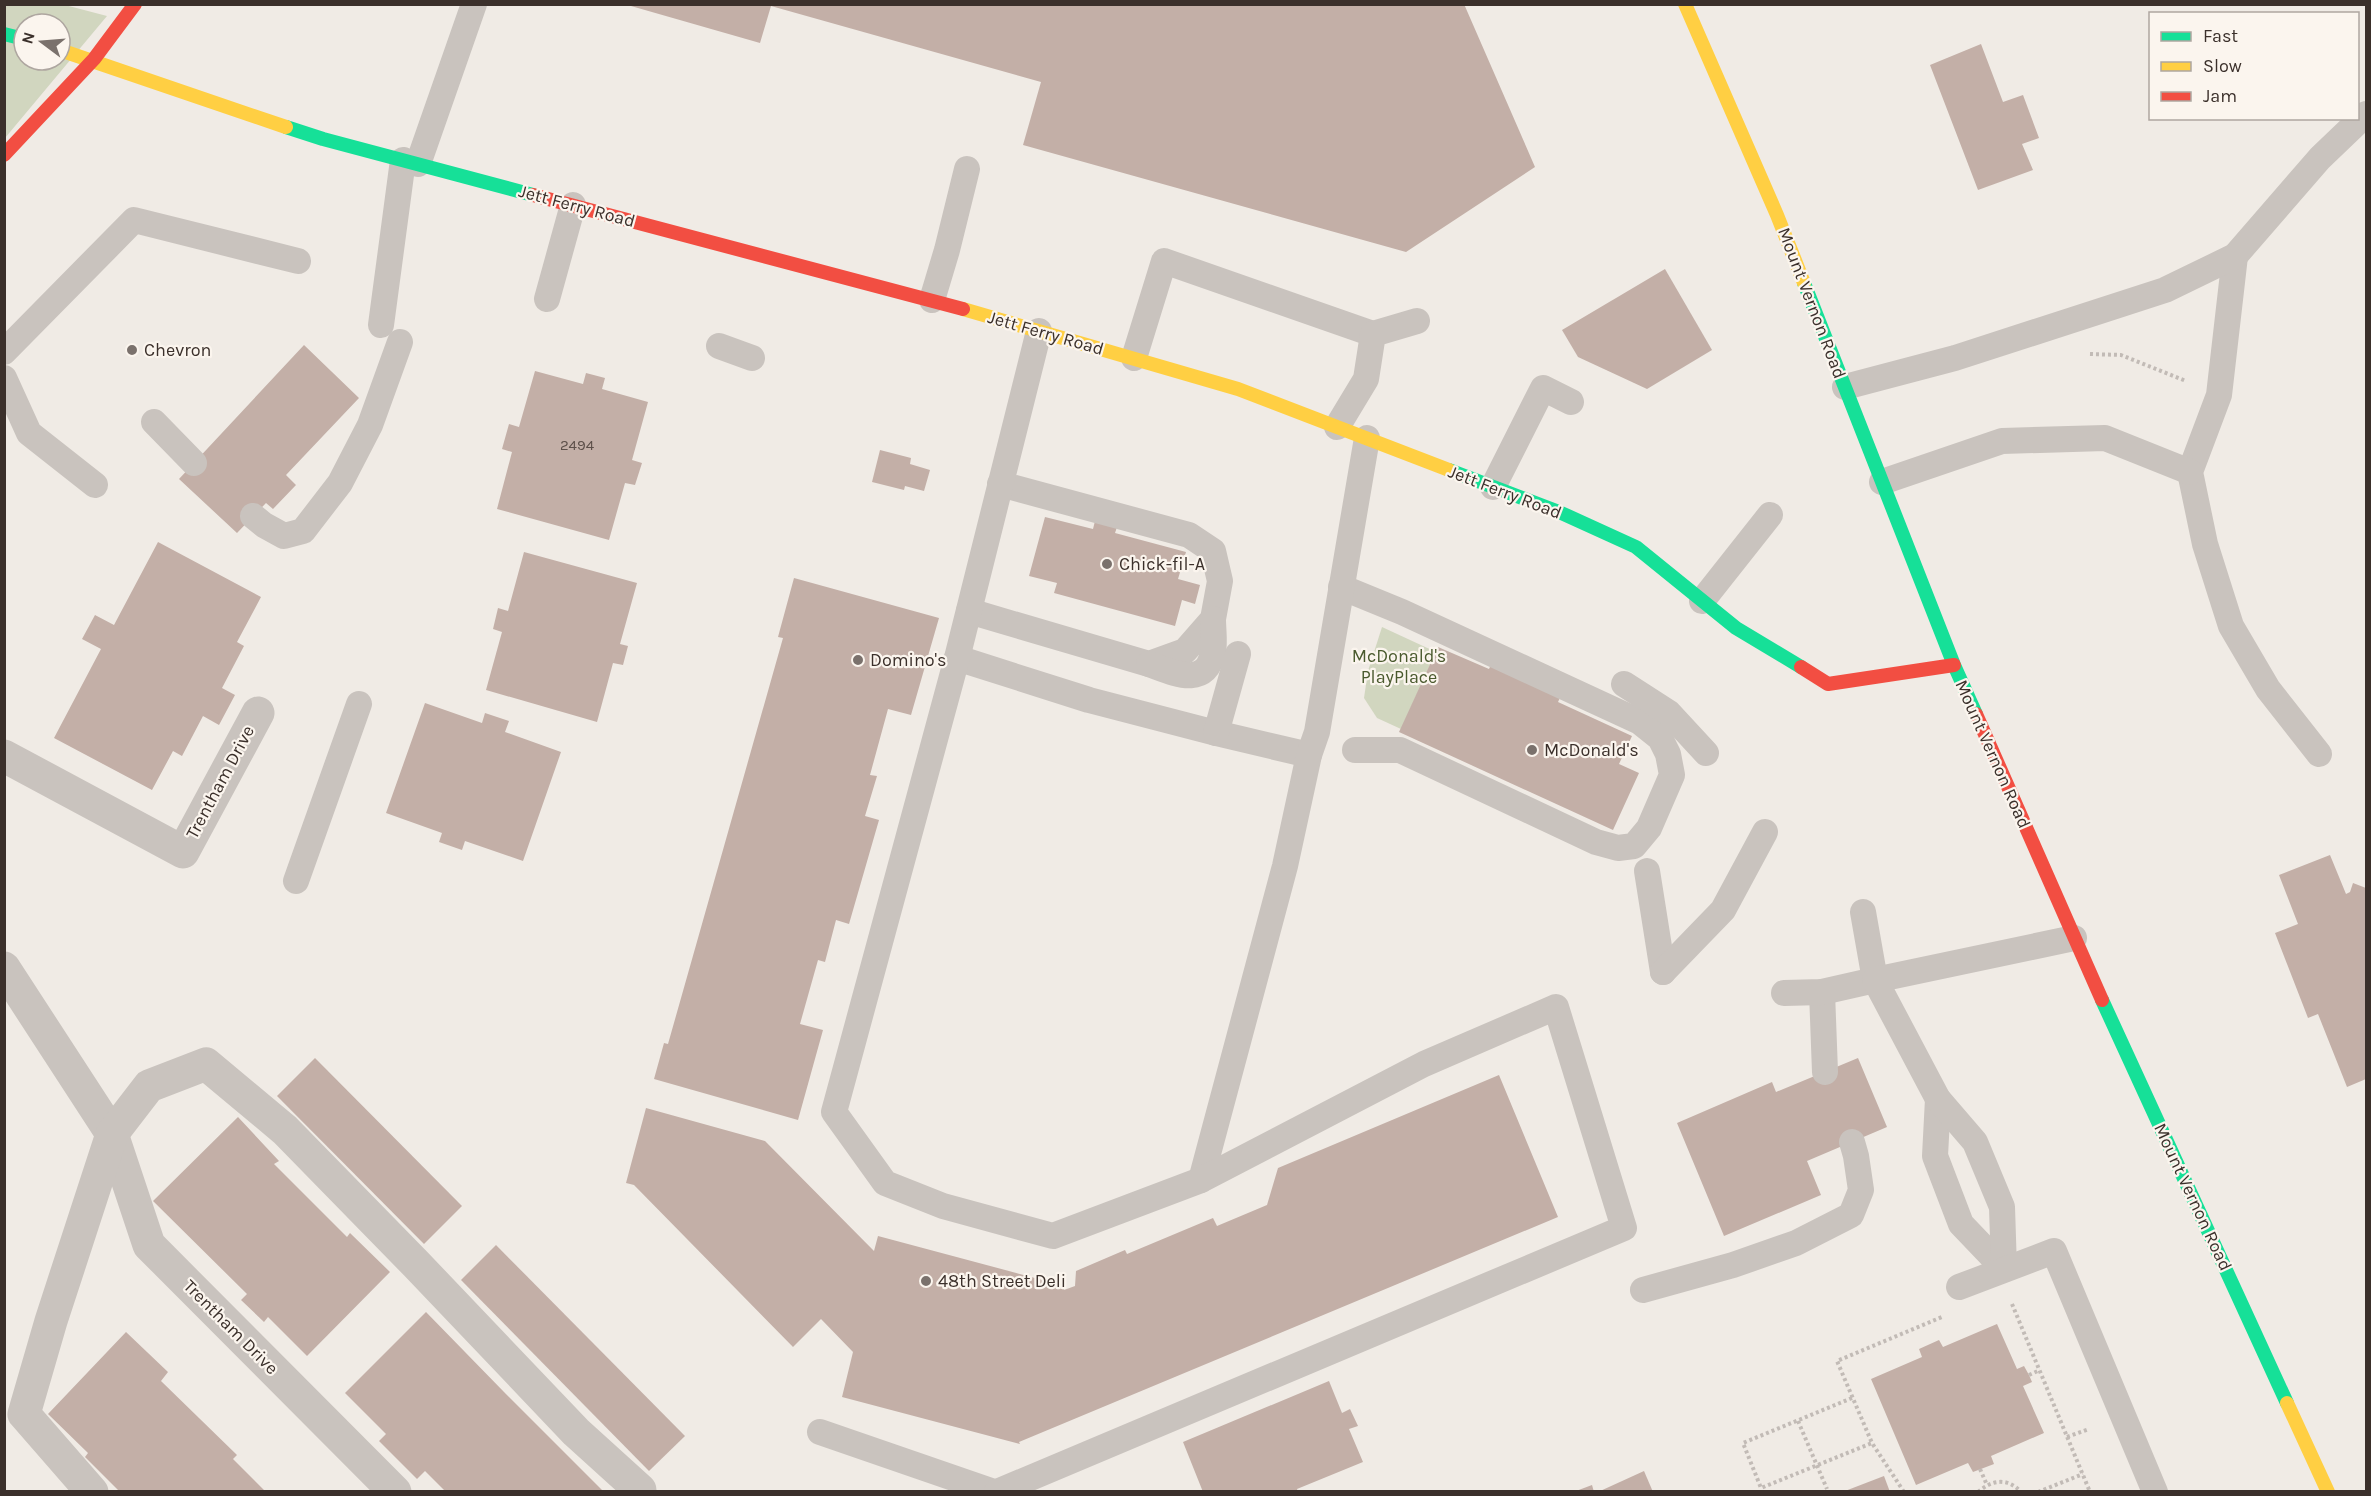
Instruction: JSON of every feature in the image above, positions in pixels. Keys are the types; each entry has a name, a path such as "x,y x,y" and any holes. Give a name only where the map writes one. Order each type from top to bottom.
{"street":[{"path":"4,155 94,60 135,4"},
{"name":"Mount Vernon Road","path":"1685,4 1778,215 1954,665 2074,938 2328,1491"},
{"name":"Jett Ferry Road","path":"72,54 323,139 932,300 1238,389 1559,512 1635,547 1736,628 1828,684 1954,665"},
{"name":"Trentham Drive","path":"4,756 183,852 258,713"},
{"name":"Trentham Drive","path":"4,968 112,1134 149,1245 395,1491"},
{"path":"92,1491 24,1414 51,1321 112,1134 149,1086 206,1064 285,1130 576,1432 640,1491"}],"lane":[{"path":"381,325 411,162 474,4"},
{"path":"1845,387 1955,358 2165,290 2235,256 2320,158 2367,114"},
{"path":"932,300 967,169"},
{"path":"547,299 573,205"},
{"path":"4,352 134,220 298,261"},
{"path":"2235,256 2220,395 2190,472 2205,544 2231,626 2268,689 2319,754"},
{"path":"1134,358 1164,261 1373,334 1417,321"},
{"path":"820,1432 995,1491 1624,1228 1556,1007 1424,1064 1201,1180 1053,1236 943,1206 885,1183 834,1112 957,658 1039,331"},
{"path":"1337,427 1365,379 1373,334"},
{"path":"253,516 284,536 303,531 340,483 370,425 400,342"},
{"path":"719,346 752,358"},
{"path":"4,378 29,433 95,485"},
{"path":"1493,487 1543,388 1571,402"},
{"path":"153,422 194,463"},
{"path":"1201,1180 1285,866 1309,755 1317,732 1367,438"},
{"path":"1882,482 2002,441 2105,438 2190,472"},
{"path":"969,611 1149,664 1185,651 1213,619 1220,581 1213,551 1189,536 1000,484"},
{"path":"1702,601 1770,515"},
{"path":"1341,587 1402,612 1640,722 1660,738 1668,754 1672,775 1649,828 1634,846 1618,848 1596,842 1400,750 1355,750"},
{"path":"1216,734 1238,654"},
{"path":"957,658 1089,700 1216,734 1309,755"},
{"path":"1624,684 1669,713 1706,753"},
{"path":"296,881 359,704"},
{"path":"1647,871 1663,972 1723,910 1766,832"},
{"path":"1863,912 1875,980 1938,1099 1975,1143 2002,1207 2004,1269"},
{"path":"1784,993 1822,992 2074,938"},
{"path":"1822,992 1825,1072"},
{"path":"1938,1099 1935,1156 1962,1224 2004,1269"},
{"path":"1642,1290 1733,1265 1796,1243 1851,1215 1861,1190 1852,1142"},
{"path":"1959,1287 2054,1251 2155,1491"}],"path":[{"path":"2088,354 2121,355 2165,371 2192,384"},
{"path":"2008,1296 2090,1491"},
{"path":"1904,1491 1872,1443 1837,1361 1951,1314"},
{"path":"2029,1375 2040,1370"},
{"path":"1852,1398 1743,1443 1761,1488 1872,1443"},
{"path":"1798,1421 1827,1489"},
{"path":"1980,1469 1987,1485"},
{"path":"2038,1491 2082,1474"},
{"path":"1978,1491 1995,1481 2011,1484 2021,1491"}],"green space":[{"path":"5,5 65,5 107,16 72,58 72,12 12,12 12,72 60,72 5,138"},
{"name":"McDonald's PlayPlace","path":"1382,627 1436,652 1401,729 1377,718 1364,698 1368,671"}],"building":[{"path":"624,4 1464,4 1535,167 1406,252 1023,145 1041,82 771,6 760,43"},
{"path":"1981,44 2003,102 2023,95 2039,138 2022,144 2033,170 1978,190 1930,65"},
{"path":"1665,269 1712,350 1647,389 1578,357 1562,330"},
{"path":"304,345 359,398 286,475 296,485 273,509 266,503 237,533 179,479"},
{"path":"535,371 583,384 586,373 605,378 602,389 648,402 632,460 642,463 635,485 625,483 609,540 497,509 512,452 502,449 509,424 519,427"},
{"path":"880,450 911,458 910,464 930,470 924,491 905,486 904,490 872,482"},
{"name":"Chick-fil-A","path":"1045,517 1093,529 1095,521 1117,527 1115,533 1186,552 1178,579 1200,585 1195,604 1182,600 1175,626 1054,593 1057,583 1029,576"},
{"path":"158,542 261,597 237,642 244,646 222,688 235,695 219,725 203,716 182,756 173,751 152,790 54,738 101,649 82,639 95,615 114,625"},
{"path":"524,552 637,583 620,644 628,646 623,665 613,663 597,722 486,690 502,632 493,629 498,608 508,611"},
{"path":"794,578 939,618 911,715 888,709 870,775 877,776 865,816 879,820 849,924 836,920 825,962 818,960 800,1024 823,1030 798,1120 654,1079 664,1043 668,1044 783,638 778,637"},
{"name":"McDonald's","path":"1438,647 1489,669 1494,658 1564,689 1558,702 1632,736 1619,764 1639,773 1613,830 1399,732"},
{"path":"425,703 482,723 485,713 509,721 505,732 561,752 523,861 465,841 462,850 439,842 442,833 386,813"},
{"path":"2330,855 2346,894 2350,892 2353,883 2366,888 2366,1079 2347,1087 2318,1014 2308,1018 2275,933 2298,924 2279,875"},
{"path":"315,1058 462,1206 424,1244 277,1096"},
{"path":"1858,1058 1887,1127 1807,1161 1821,1195 1724,1236 1677,1123 1772,1082 1776,1092"},
{"path":"1499,1075 1558,1217 1019,1442 1020,1444 842,1397 853,1352 821,1319 793,1347 634,1185 626,1183 646,1108 765,1141 874,1251 878,1236 1065,1286 1064,1290 1075,1286 1076,1271 1125,1250 1127,1254 1213,1218 1217,1226 1267,1205 1278,1168"},
{"path":"238,1117 279,1161 274,1164 347,1237 350,1233 390,1272 307,1356 268,1317 264,1322 241,1300 247,1294 153,1201"},
{"path":"496,1245 685,1436 649,1471 461,1280"},
{"path":"426,1312 604,1492 446,1492 425,1471 417,1479 379,1441 386,1434 345,1393"},
{"path":"1997,1324 2017,1369 2024,1366 2029,1375 2032,1382 2023,1386 2044,1433 1991,1456 1994,1464 1973,1472 1968,1463 1916,1485 1871,1379 1922,1357 1919,1349 1939,1340 1943,1347"},
{"path":"126,1332 168,1372 161,1381 237,1455 233,1459 266,1492 120,1492 85,1457 88,1453 48,1414"},
{"path":"1329,1381 1342,1413 1350,1409 1358,1426 1349,1429 1363,1462 1297,1489 1298,1492 1203,1492 1183,1442"},
{"path":"1644,1471 1653,1492 1598,1492"},
{"path":"1884,1476 1890,1492 1845,1492 1845,1491"},
{"path":"1592,1485 1594,1492 1576,1492 1576,1491"}],"traffic: fast":[{"path":"4,34 12,36"},
{"path":"286,127 533,195"},
{"path":"1804,283 1954,665 1976,714"},
{"path":"1449,470 1559,512 1636,547 1736,628 1801,667"},
{"path":"2102,1000 2287,1403"}],"traffic: slow":[{"path":"1685,4 1777,215 1804,283"},
{"path":"72,54 286,127"},
{"path":"963,309 1238,389 1449,470"},
{"path":"2287,1403 2328,1492"}],"traffic: jam":[{"path":"4,155 94,59 135,4"},
{"path":"533,195 963,309"},
{"path":"1801,667 1828,684 1954,665"},
{"path":"1976,714 2102,1000"}],"place":[{"name":"Chevron","path":"132,350"},
{"name":"Chick-fil-A","path":"1107,564"},
{"name":"Domino's","path":"858,660"},
{"name":"McDonald's","path":"1532,750"},
{"name":"48th Street Deli","path":"926,1281"}]}
